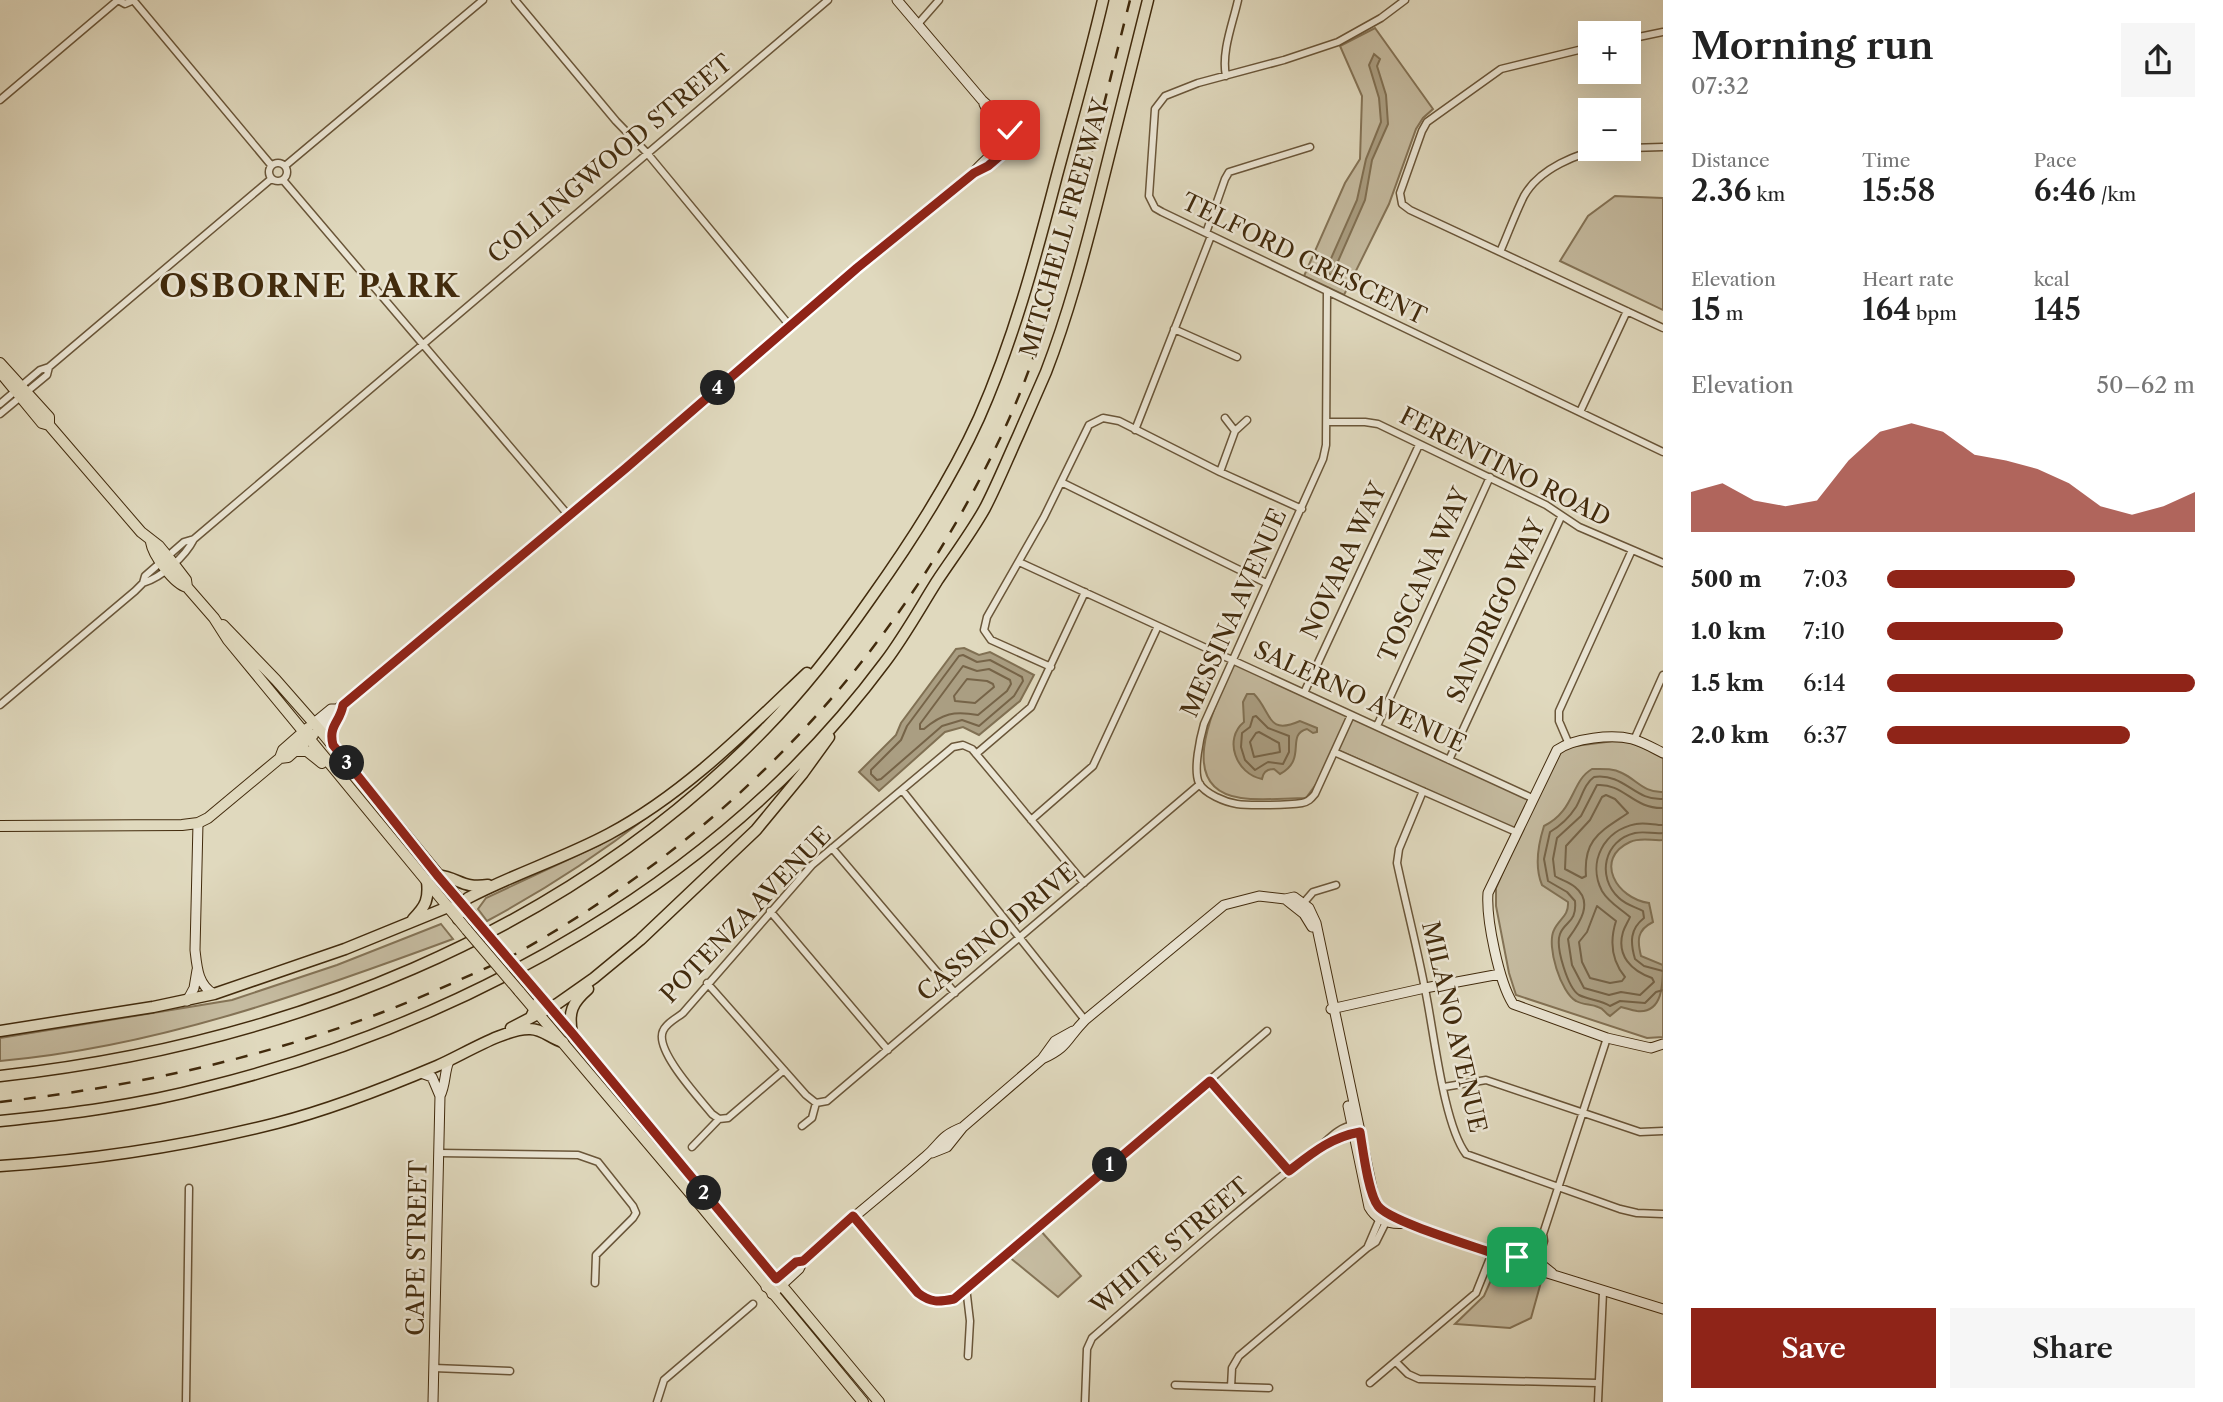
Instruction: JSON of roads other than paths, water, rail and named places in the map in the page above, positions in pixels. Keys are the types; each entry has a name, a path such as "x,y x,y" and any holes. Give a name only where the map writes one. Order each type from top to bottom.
{"highway":[{"name":"MITCHELL FREEWAY","path":"0,1076 137,1053 260,1023 400,976 486,936 582,880 694,796 765,729 838,643 921,526 978,421 1022,302 1103,0"},
{"name":"MITCHELL FREEWAY","path":"0,1121 89,1111 209,1087 322,1052 455,1001 614,914 655,886 721,834 771,789 854,700 886,661 985,508 1046,372 1085,249 1149,0"},
{"path":"0,1031 187,1001 214,994 455,906 498,883 608,834 654,805 728,748 838,643"},
{"path":"502,1035 535,1008 550,1007 594,978 640,940 756,830 803,773 854,700"},
{"path":"437,875 447,876 470,887 498,883"},
{"path":"405,925 424,909 427,902 427,881"},
{"path":"455,906 471,914"},
{"path":"572,1033 572,1006 592,986 594,978"},
{"path":"0,1166 70,1161 196,1142 293,1118 371,1093 449,1061 502,1035 529,1028 563,1042"}],"main road":[{"path":"0,362 21,392"},
{"path":"0,372 49,417 50,425 151,542 153,552 167,563 180,586 187,587 214,618 234,635 333,745 437,875 467,930 863,1402"},
{"path":"214,618 228,640 427,881 455,906"},
{"path":"333,745 330,734 341,715 340,707"},
{"path":"280,758 288,757 296,751 316,726"},
{"path":"2,824 198,823 208,818 280,758 283,750 307,735"},
{"path":"296,751 307,751 337,772"},
{"path":"471,914 531,985 535,1008"},
{"path":"550,1007 879,1402"}],"street":[{"path":"0,100 118,0 125,4 134,0 271,165"},
{"path":"285,166 483,0"},
{"path":"515,0 616,121 647,153 790,326"},
{"name":"COLLINGWOOD STREET","path":"0,705 167,563 184,542 194,539 828,0"},
{"path":"316,726 331,709 340,707 569,516 857,268 974,173 1001,157 1009,148 1007,138 1010,130 1004,120 982,100 897,0"},
{"path":"918,24 939,0"},
{"path":"1226,76 1224,68 1238,0"},
{"name":"TELFORD CRESCENT","path":"1405,0 1381,18 1338,42 1165,96 1155,109 1149,196 1151,202 1162,212 1663,452"},
{"path":"1641,37 1663,32"},
{"path":"1578,50 1510,65 1424,126 1400,193 1402,204 1663,328"},
{"path":"1135,429 1174,330 1229,172 1310,148"},
{"path":"1641,148 1663,148"},
{"path":"1500,252 1526,193 1546,173 1569,158 1578,156"},
{"path":"278,163 285,166 287,172 283,180 277,182 271,179 268,174 271,165 278,163"},
{"path":"0,414 40,370 49,367 271,179"},
{"path":"283,180 569,516"},
{"name":"MESSINA AVENUE","path":"1200,784 1197,770 1200,739 1266,583 1324,459 1327,291"},
{"path":"1580,412 1627,311"},
{"path":"1174,330 1237,357"},
{"path":"0,404 21,392"},
{"path":"1051,667 991,640 984,630 987,617 1019,562 1089,425 1103,418 1119,421 1220,472 1302,509"},
{"path":"1225,418 1235,431"},
{"path":"1220,472 1235,431 1247,420"},
{"name":"FERENTINO ROAD","path":"1326,422 1366,422 1378,425 1546,505 1579,527 1663,563"},
{"name":"NOVARA WAY","path":"1304,692 1419,445"},
{"name":"TOSCANA WAY","path":"1377,726 1490,477"},
{"path":"1061,482 1266,583"},
{"name":"SANDRIGO WAY","path":"1449,760 1561,517"},
{"path":"1567,742 1559,721 1559,711 1632,550"},
{"name":"SALERNO AVENUE","path":"1019,562 1532,798"},
{"path":"1084,883 976,754 1031,707 1085,592"},
{"path":"1031,820 1093,766 1158,626"},
{"path":"1634,740 1663,675"},
{"path":"1200,784 1206,791 1237,804 1304,803 1315,794 1351,715"},
{"path":"1663,752 1620,737 1567,742 1557,750 1488,893 1487,906 1500,974 1513,1004 1607,1038 1651,1048 1663,1044"},
{"name":"POTENZA AVENUE","path":"719,1119 674,1066 661,1037 663,1029 683,1013 812,865 953,747 963,745 976,754"},
{"path":"1334,752 1516,832"},
{"name":"CASSINO DRIVE","path":"802,1126 812,1118 816,1103 827,1101 1200,784"},
{"path":"902,790 1085,1020"},
{"name":"MILANO AVENUE","path":"1423,790 1399,849 1397,863 1458,1143 1466,1154 1559,1188 1631,1212 1663,1214"},
{"path":"187,1001 194,989 197,970 195,950 198,823"},
{"path":"832,848 955,993"},
{"path":"1301,905 1313,892 1336,886"},
{"path":"769,1290 796,1262 803,1261 928,1155 942,1137 962,1126 1042,1059 1055,1041 1074,1031 1212,913 1224,905 1259,897 1285,899 1301,905 1309,920 1320,955 1356,1129 1367,1201 1372,1212 1503,1257 1510,1263 1534,1263 1544,1272 1663,1309"},
{"path":"771,911 888,1050"},
{"path":"197,970 204,988 214,994"},
{"path":"1331,1008 1500,974"},
{"path":"707,983 816,1103"},
{"path":"853,1216 918,1293 928,1301 954,1299 1267,1031"},
{"path":"1534,1263 1539,1239 1559,1188 1607,1038"},
{"name":"CAPE STREET","path":"433,1402 440,1096 449,1061"},
{"path":"692,1147 719,1119 728,1118 784,1070"},
{"path":"421,1073 432,1077 440,1096"},
{"path":"1444,1087 1486,1080 1640,1132 1663,1131"},
{"path":"1210,1081 1289,1171"},
{"name":"WHITE STREET","path":"1085,1402 1087,1349 1092,1338 1289,1171 1325,1143 1356,1129"},
{"path":"439,1153 578,1155 598,1162 636,1213 596,1255 595,1283"},
{"path":"186,1402 189,1188"},
{"path":"1231,1387 1232,1368 1239,1356 1376,1242 1385,1217"},
{"path":"1370,1383 1476,1293 1492,1253"},
{"path":"966,1287 970,1321 968,1356"},
{"path":"1598,1402 1603,1292"},
{"path":"657,1402 664,1380 753,1304"},
{"path":"1396,1362 1408,1374 1419,1379 1598,1383"},
{"path":"434,1368 510,1371"},
{"path":"1175,1385 1269,1388"}],"water":[{"path":"1374,54 1380,59 1377,66 1386,95 1388,124 1372,160 1365,200 1332,275 1325,272 1357,200 1366,159 1381,122 1379,98 1369,65"},
{"path":"964,648 979,655 990,652 1034,675 1020,701 979,735 963,727 945,732 879,791 859,772 896,735 901,723 956,649"},
{"path":"1247,694 1254,694 1275,724 1281,726 1300,721 1317,728 1317,732 1313,733 1307,729 1297,736 1293,761 1280,774 1272,769 1264,773 1262,779 1253,776 1239,763 1235,755 1234,737 1244,722 1243,702"},
{"path":"1592,769 1618,771 1646,788 1663,792 1663,840 1642,839 1630,842 1619,849 1611,868 1619,886 1627,894 1649,903 1653,922 1644,928 1639,936 1641,956 1663,965 1660,996 1657,1003 1646,1011 1621,1007 1610,1016 1600,1008 1576,1001 1565,989 1553,957 1552,937 1567,911 1568,902 1542,885 1538,863 1539,848 1544,826 1562,812 1580,781"}],"railway":[{"path":"0,1102 117,1085 233,1060 291,1044 402,1004 511,956 598,904 671,851 740,793 804,730 862,662 915,589 962,512 1004,430 1027,374 1055,288 1130,0"}],"district":[{"name":"OSBORNE PARK","path":"310,286"}]}
